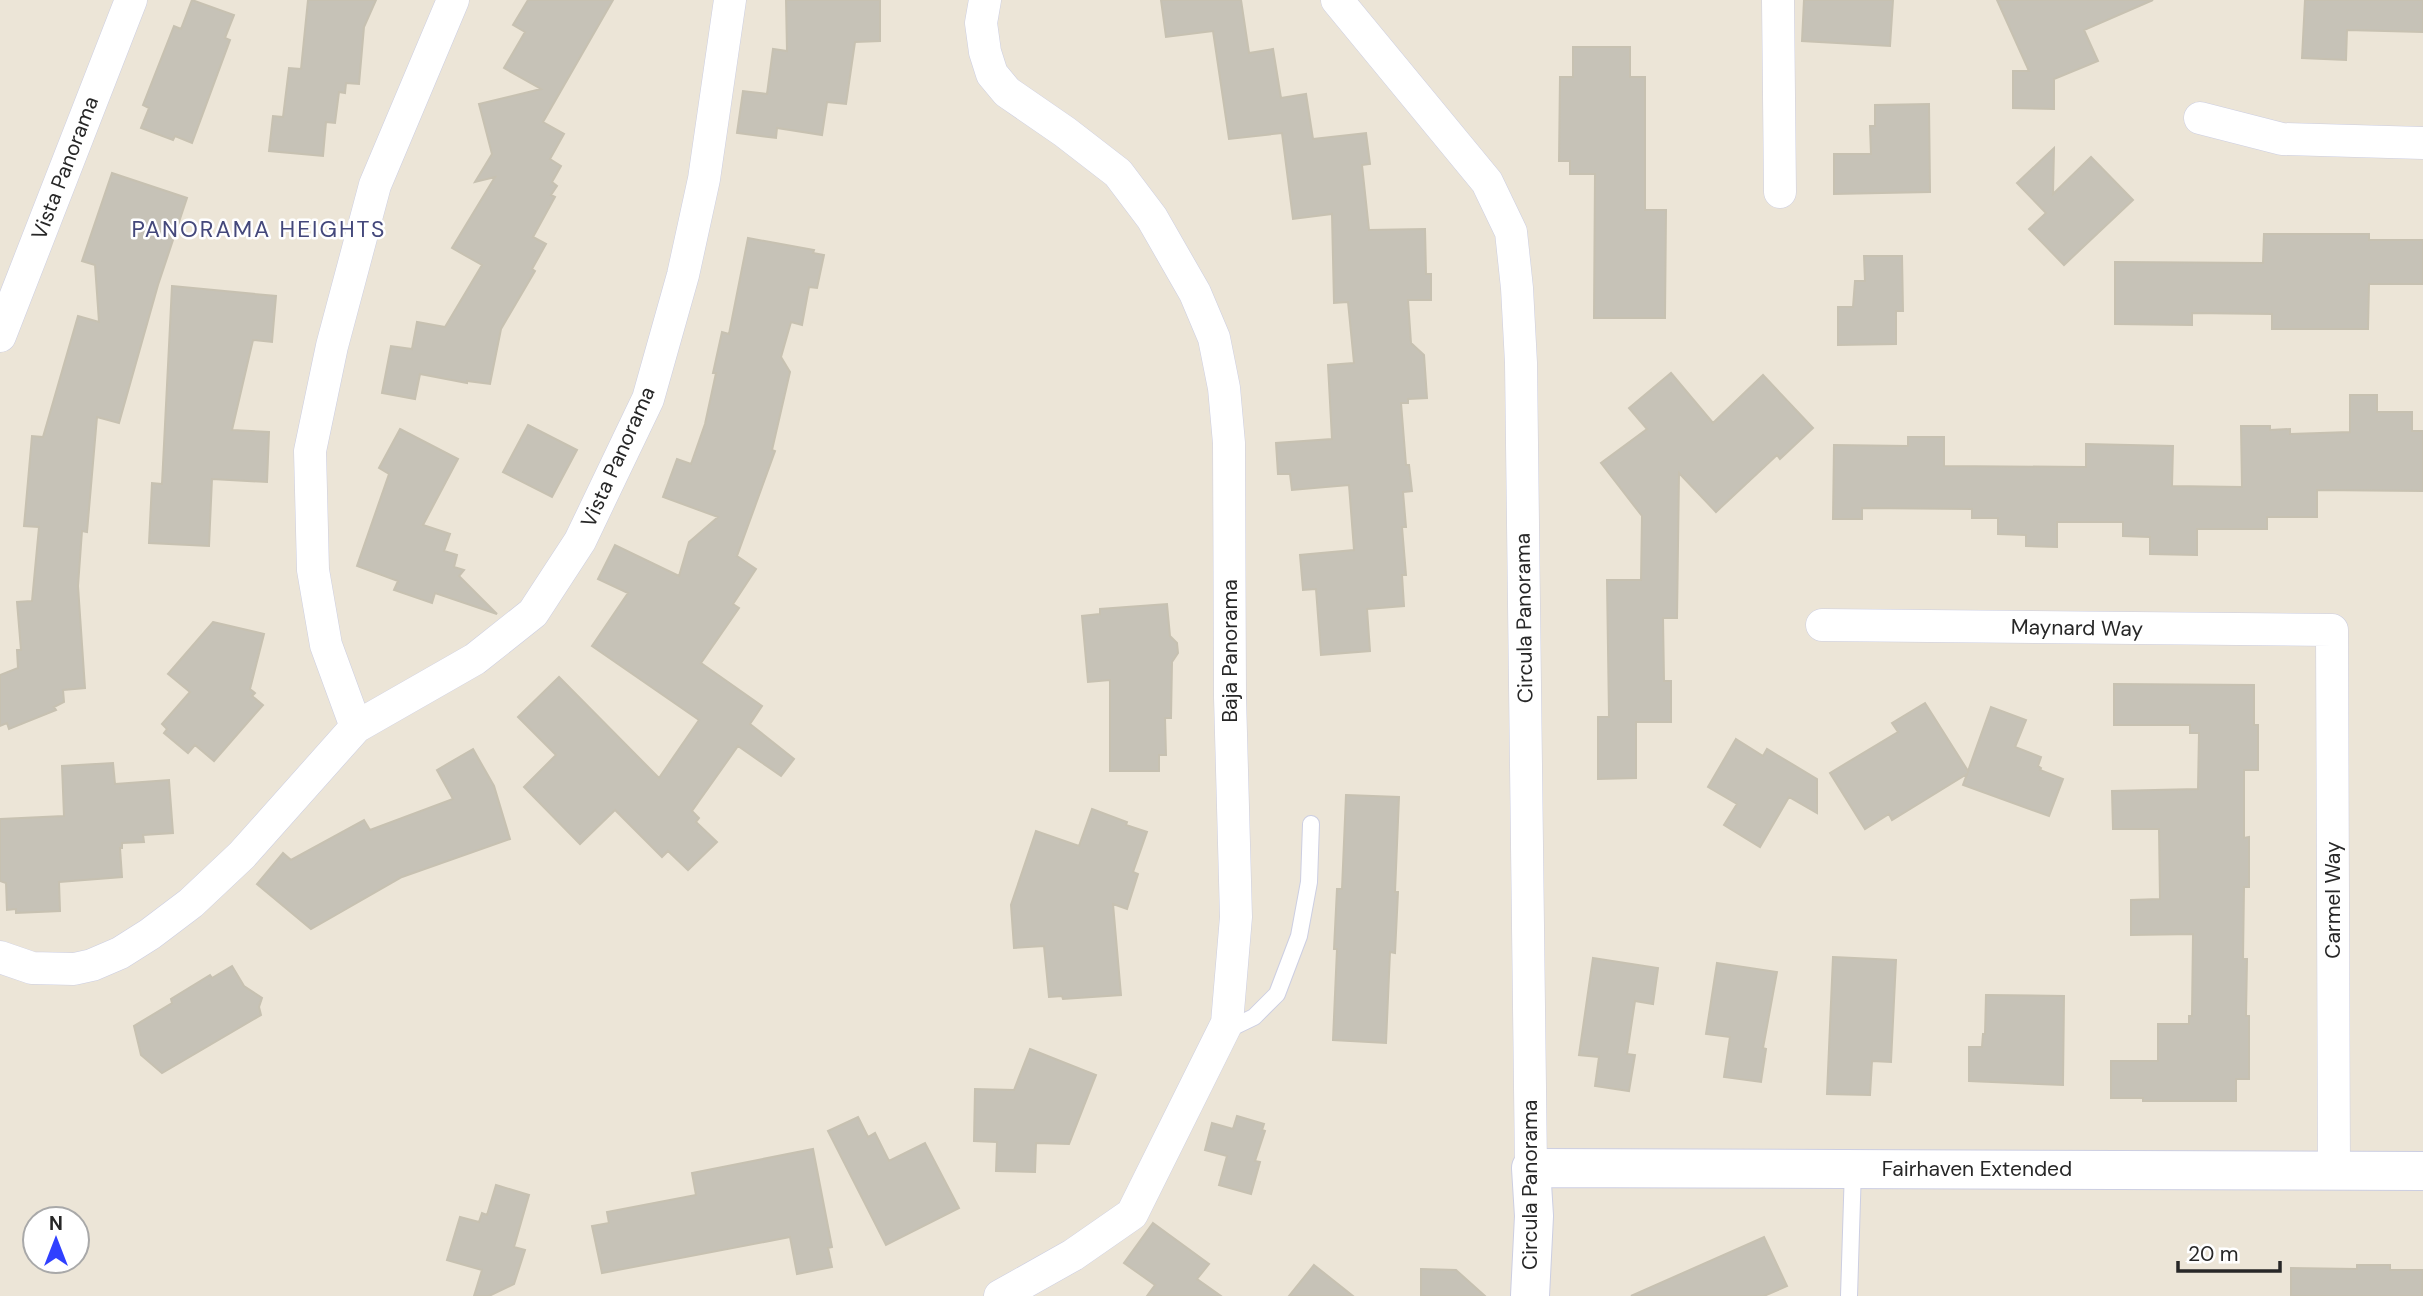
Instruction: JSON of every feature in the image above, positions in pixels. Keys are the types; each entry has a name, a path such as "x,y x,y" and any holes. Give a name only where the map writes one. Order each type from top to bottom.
{"street":[{"name":"Vista Panorama","path":"0,336 131,0"},
{"path":"356,727 326,645 313,570 310,451 332,346 375,185 453,0"},
{"name":"Vista Panorama","path":"0,957 32,968 74,969 111,957 150,934 191,903 242,855 356,727 475,659 533,613 580,541 648,399 683,275 704,179 730,0"},
{"name":"Baja Panorama","path":"985,0 981,23 985,52 992,74 1007,92 1118,173 1158,229 1195,293 1214,338 1224,388 1229,443 1230,697 1237,917 1227,1023 1132,1214 1073,1255 999,1296"},
{"name":"Circula Panorama","path":"1337,0 1488,182 1511,232 1521,363 1531,1168 1534,1216 1530,1296"},
{"path":"1778,0 1780,192"},
{"path":"2200,118 2281,139 2423,143"},
{"name":"Maynard Way","path":"1822,625 2332,630"},
{"name":"Carmel Way","path":"2332,630 2334,1170"},
{"name":"Fairhaven Extended","path":"1531,1168 2423,1171"}],"lane":[{"path":"1222,1032 1254,1017 1277,993 1299,936 1309,882 1311,824"},
{"path":"1849,1296 1853,1168"}],"building":[{"path":"192,0 234,15 225,38 230,40 192,143 175,136 173,140 141,128 149,108 143,105 174,26 181,29"},
{"path":"308,0 376,0 364,27 359,84 346,83 345,93 339,92 335,123 326,122 323,156 269,151 273,116 283,117 289,68 301,69"},
{"path":"528,0 613,0 543,122 564,134 550,159 561,166 552,182 557,186 551,195 555,197 533,237 546,244 532,269 535,271 501,329 490,384 467,383 420,374 415,399 382,393 391,346 412,349 417,322 445,327 482,265 452,248 495,177 475,182 492,154 479,104 541,89 504,68 525,32 513,25"},
{"path":"786,0 880,0 880,41 855,42 846,104 827,102 822,135 777,128 776,138 737,133 743,91 767,94 773,49 787,51"},
{"path":"1161,0 1241,0 1249,53 1273,49 1281,98 1306,94 1313,139 1366,133 1370,164 1362,165 1369,230 1425,229 1426,274 1431,274 1431,300 1408,300 1411,343 1424,355 1427,398 1408,399 1408,403 1401,403 1406,465 1409,465 1412,491 1403,492 1406,527 1402,527 1406,575 1402,575 1404,606 1367,609 1370,651 1321,655 1316,589 1303,590 1300,555 1354,550 1349,485 1292,490 1290,474 1278,474 1276,443 1332,439 1328,365 1354,363 1348,302 1334,303 1332,214 1293,219 1282,133 1229,139 1213,31 1166,37"},
{"path":"1804,0 1893,0 1890,46 1802,41"},
{"path":"1997,0 2153,0 2084,30 2098,61 2054,79 2054,109 2013,108 2013,71 2029,71"},
{"path":"2305,0 2423,0 2423,32 2347,30 2346,60 2302,58"},
{"path":"1573,47 1630,47 1630,77 1645,77 1645,210 1666,210 1665,318 1594,318 1595,174 1570,174 1570,161 1559,161 1560,77 1573,77"},
{"path":"1929,104 1930,192 1834,194 1834,154 1871,154 1870,126 1875,126 1875,105"},
{"path":"2054,148 2053,194 2091,157 2133,200 2064,265 2029,229 2046,213 2017,183"},
{"path":"112,173 187,198 158,285 119,423 97,417 87,532 82,531 78,586 85,688 63,690 64,702 54,707 56,710 9,729 7,723 0,726 0,675 18,668 17,650 21,650 17,602 32,601 39,527 24,526 32,436 43,437 78,316 99,322 95,265 82,261"},
{"path":"2264,234 2369,234 2369,240 2423,240 2423,284 2369,284 2368,329 2272,329 2272,314 2192,313 2192,325 2115,324 2115,262 2263,263"},
{"path":"748,238 814,250 813,253 824,255 817,288 809,287 802,325 791,322 781,357 790,372 772,450 775,451 737,556 756,569 733,604 739,608 701,663 762,706 750,724 794,759 781,776 738,746 692,811 699,818 696,822 717,842 688,870 668,851 662,857 615,810 580,844 524,787 556,755 518,717 559,677 659,778 699,720 592,646 628,593 598,579 615,545 679,576 689,542 718,517 663,497 677,459 691,464 705,424 722,332 729,334"},
{"path":"1864,256 1902,256 1903,311 1896,311 1896,344 1838,345 1838,307 1853,307 1855,281 1865,281"},
{"path":"172,286 276,296 272,342 253,340 232,430 269,432 267,482 212,479 209,546 149,543 152,483 162,484"},
{"path":"1671,373 1713,423 1763,375 1813,428 1780,459 1777,455 1716,512 1679,473 1677,618 1663,618 1664,681 1671,681 1671,722 1636,722 1636,778 1598,779 1598,717 1609,717 1607,580 1641,580 1642,516 1601,463 1647,429 1629,408"},
{"path":"2350,395 2377,395 2377,412 2412,412 2412,431 2423,431 2423,491 2317,490 2317,517 2267,517 2267,529 2197,529 2197,555 2150,554 2150,537 2123,536 2123,522 2057,522 2057,547 2026,546 2026,535 1998,534 1998,518 1972,518 1972,509 1862,508 1862,519 1833,519 1834,445 1908,446 1908,437 1944,437 1944,466 2086,467 2086,444 2173,446 2172,486 2242,487 2241,426 2270,426 2270,430 2290,429 2290,434 2350,432"},
{"path":"528,425 577,450 552,497 503,472"},
{"path":"400,429 458,459 423,525 450,534 444,551 457,555 454,567 464,570 459,576 497,614 435,593 432,603 394,590 398,581 357,566 389,474 379,468"},
{"path":"1167,604 1170,636 1177,643 1178,653 1172,662 1171,718 1165,718 1166,755 1159,755 1159,771 1110,771 1110,680 1088,682 1082,616 1100,614 1100,609"},
{"path":"213,622 264,634 250,689 255,693 252,696 263,705 214,761 195,745 188,753 164,733 167,729 162,724 190,692 168,674"},
{"path":"2114,684 2254,685 2254,725 2258,725 2258,770 2244,770 2244,838 2249,837 2249,887 2244,887 2243,959 2247,959 2249,1079 2236,1079 2236,1101 2143,1101 2143,1098 2111,1098 2111,1061 2158,1061 2158,1024 2189,1024 2189,1016 2192,1016 2193,934 2131,935 2131,900 2160,899 2159,829 2113,829 2112,791 2198,789 2199,733 2190,733 2190,725 2114,725"},
{"path":"1925,703 1968,771 1991,707 2026,720 2015,747 2041,757 2038,766 2040,770 2063,779 2049,816 1963,785 1967,774 1892,820 1889,814 1865,829 1830,773 1898,732 1892,723"},
{"path":"1736,739 1763,756 1767,749 1817,779 1817,813 1789,797 1760,847 1724,825 1737,804 1708,787"},
{"path":"473,749 494,786 510,839 402,877 311,929 257,884 283,853 291,860 364,820 370,830 453,799 437,770"},
{"path":"113,763 115,784 169,780 173,833 143,835 144,842 122,843 122,877 59,882 60,911 16,913 16,909 7,910 6,883 0,881 0,819 64,816 62,766"},
{"path":"1346,795 1399,797 1395,953 1390,952 1386,1043 1333,1040 1337,889 1342,889"},
{"path":"1092,809 1147,832 1133,872 1138,874 1127,909 1113,904 1121,995 1063,999 1062,996 1049,997 1044,946 1014,948 1011,905 1036,831 1079,846"},
{"path":"1833,957 1896,960 1891,1062 1872,1061 1870,1095 1827,1094"},
{"path":"1593,958 1658,968 1653,1004 1635,1001 1627,1054 1635,1055 1629,1091 1595,1086 1599,1057 1579,1055"},
{"path":"1717,963 1777,972 1763,1048 1766,1049 1761,1082 1724,1077 1730,1037 1706,1034"},
{"path":"232,966 244,986 262,998 259,1007 261,1015 162,1073 141,1055 134,1026 210,975 212,978"},
{"path":"1986,995 2064,996 2063,1085 1969,1081 1969,1047 1982,1047"},
{"path":"1030,1049 1096,1075 1069,1144 1036,1143 1035,1172 996,1171 997,1142 974,1141 975,1089 1014,1090"},
{"path":"1237,1116 1264,1124 1262,1130 1265,1131 1255,1161 1260,1162 1251,1194 1219,1185 1227,1156 1205,1150 1212,1123 1233,1129"},
{"path":"858,1117 868,1137 875,1133 889,1161 925,1143 959,1208 886,1245 828,1131"},
{"path":"813,1149 832,1247 828,1248 832,1267 797,1274 790,1237 602,1273 592,1226 609,1223 607,1212 696,1195 692,1173"},
{"path":"496,1185 529,1195 514,1247 525,1250 514,1284 489,1296 474,1296 482,1270 447,1260 460,1217 479,1222 482,1213 487,1215"},
{"path":"1153,1223 1209,1264 1197,1279 1221,1296 1147,1296 1155,1285 1124,1263"},
{"path":"1764,1237 1787,1286 1764,1296 1631,1296"},
{"path":"1314,1265 1353,1296 1289,1296"},
{"path":"2357,1265 2390,1265 2390,1270 2423,1270 2422,1296 2291,1296 2291,1268 2357,1269"},
{"path":"1421,1269 1456,1270 1485,1296 1421,1296"}],"district":[{"name":"PANORAMA HEIGHTS","path":"259,229"}]}
